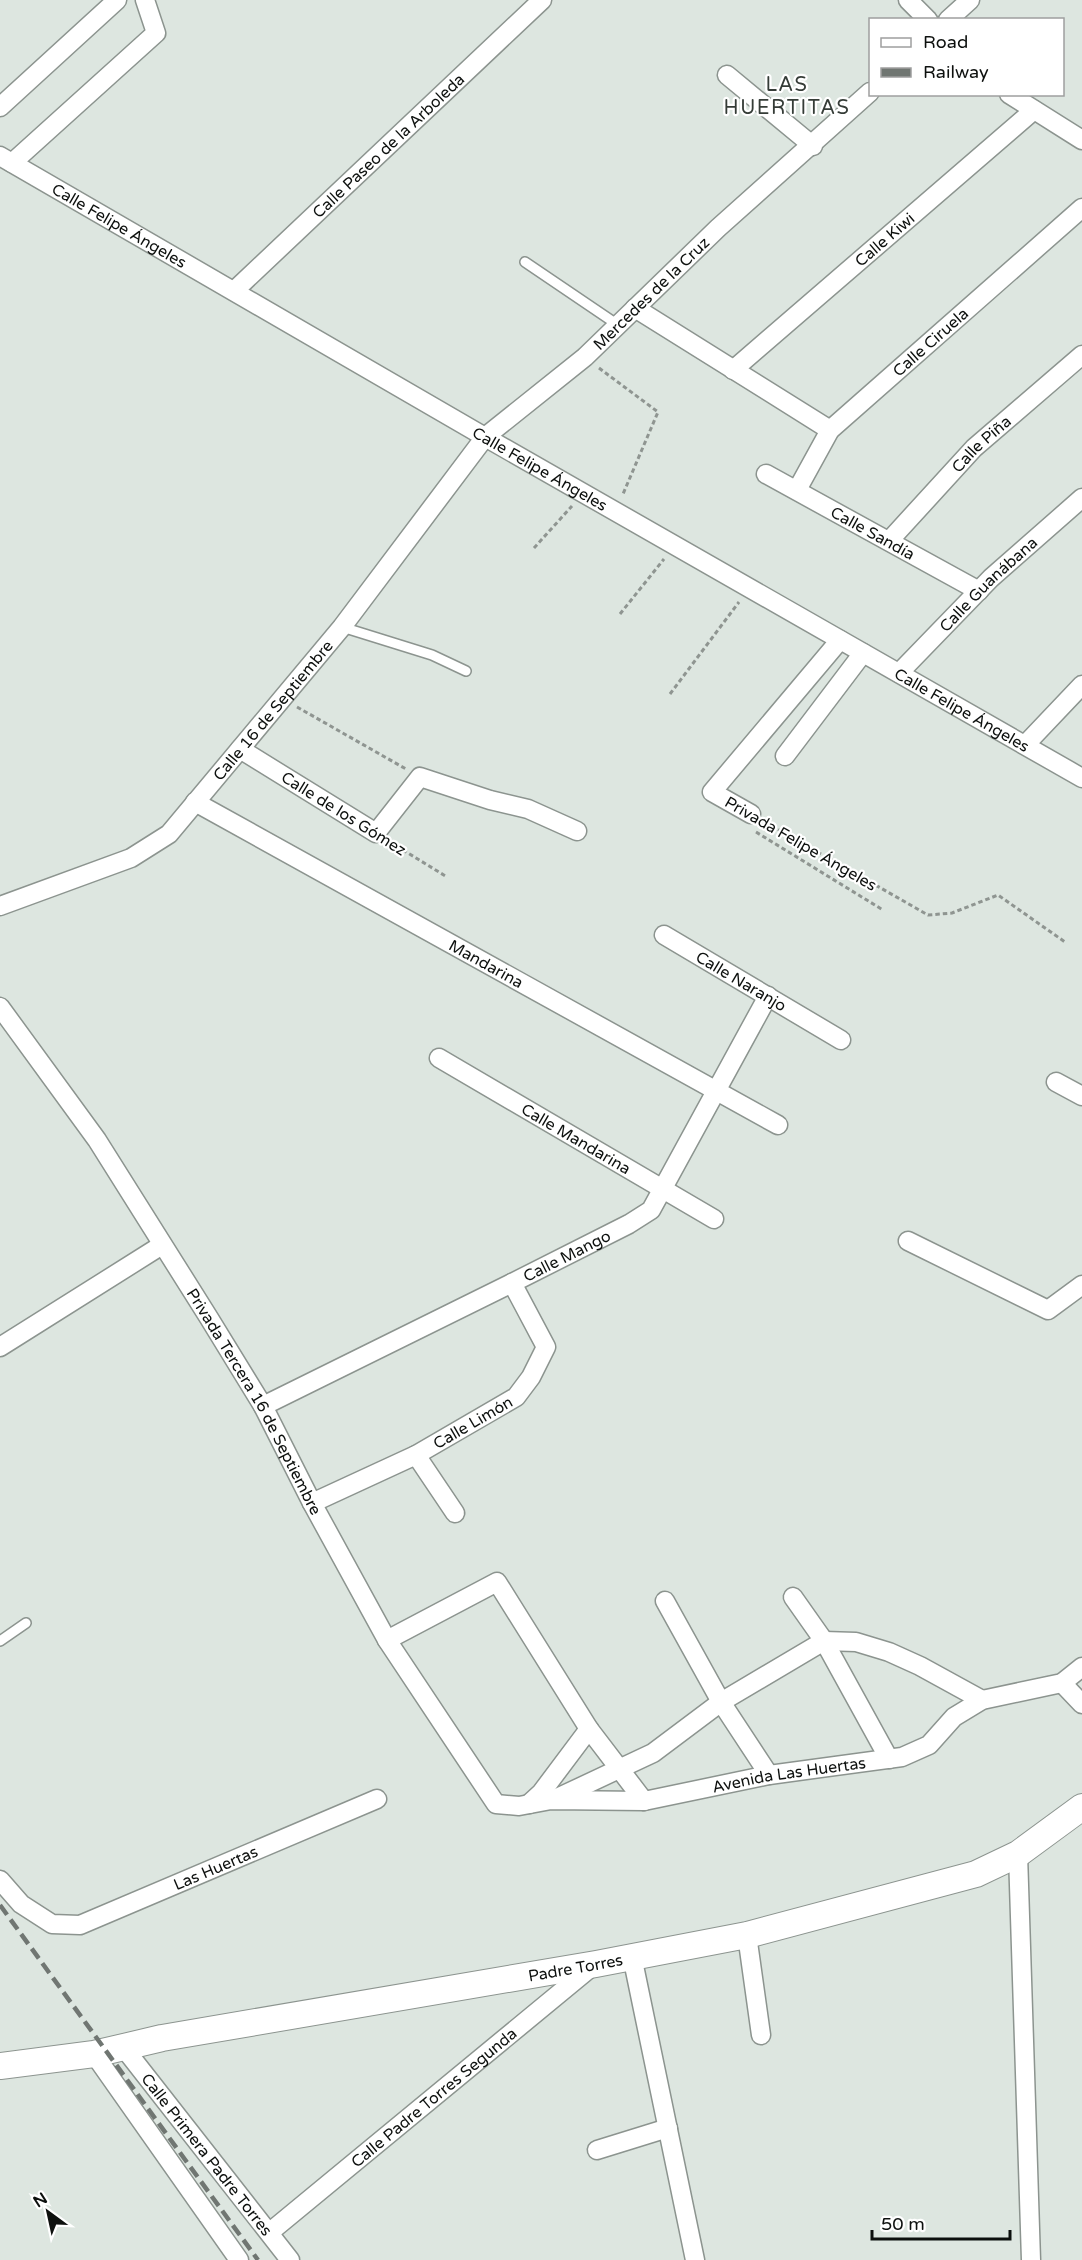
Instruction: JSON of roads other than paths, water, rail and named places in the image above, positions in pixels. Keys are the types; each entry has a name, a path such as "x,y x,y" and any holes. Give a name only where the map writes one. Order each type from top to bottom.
{"street":[{"path":"0,107 117,0"},
{"path":"6,159 156,33 145,0"},
{"name":"Calle Paseo de la Arboleda","path":"234,291 542,0"},
{"path":"908,0 925,18"},
{"path":"950,18 970,0"},
{"path":"727,75 813,146"},
{"name":"Mercedes de la Cruz","path":"485,437 585,357 718,228 813,146 869,93"},
{"path":"1012,96 1082,140"},
{"name":"Calle Kiwi","path":"733,370 1034,110"},
{"name":"Calle Felipe Ángeles","path":"6,159 749,589 1082,778"},
{"name":"Calle Ciruela","path":"797,490 830,430 1082,208"},
{"path":"635,308 830,430"},
{"name":"Calle Piña","path":"889,541 974,448 1082,355"},
{"name":"Calle 16 de Septiembre","path":"0,906 131,858 169,834 342,627 485,437"},
{"name":"Calle Sandía","path":"766,474 978,591"},
{"name":"Calle Guanábana","path":"899,673 978,591 1082,498"},
{"name":"Privada Felipe Ángeles","path":"751,814 712,792 840,640"},
{"path":"785,756 863,653"},
{"path":"1024,745 1082,685"},
{"name":"Calle de los Gómez","path":"240,749 376,833 420,777 490,800 528,809 577,831"},
{"name":"Mandarina","path":"195,802 778,1125"},
{"name":"Calle Naranjo","path":"664,934 841,1040"},
{"name":"Calle Mango","path":"263,1406 629,1224 651,1210 768,996"},
{"name":"Privada Tercera 16 de Septiembre","path":"0,1007 97,1140 263,1406 312,1503 387,1640 496,1804"},
{"name":"Calle Mandarina","path":"439,1058 714,1219"},
{"path":"1056,1082 1082,1096"},
{"path":"908,1241 1048,1310 1082,1285"},
{"path":"0,1347 162,1245"},
{"name":"Calle Limón","path":"312,1503 416,1455 516,1397 531,1377 546,1347 512,1283"},
{"path":"416,1455 454,1513"},
{"path":"387,1640 497,1582 590,1730 622,1769 644,1801"},
{"path":"793,1598 824,1641 890,1759"},
{"path":"665,1601 721,1702 769,1775"},
{"path":"551,1800 653,1753 721,1702 824,1641 856,1642 889,1652 982,1700"},
{"name":"Avenida Las Huertas","path":"496,1804 529,1804 551,1800 644,1801 769,1775 902,1757 928,1745 954,1717 982,1700 1062,1683 1082,1667"},
{"path":"1062,1683 1082,1704"},
{"path":"529,1804 541,1793 590,1730"},
{"name":"Las Huertas","path":"0,1880 21,1904 52,1924 80,1925 377,1799"},
{"name":"Padre Torres","path":"0,2066 94,2054 173,2036 596,1964 747,1935 976,1874 1018,1854 1082,1807"},
{"path":"1018,1854 1031,2260"},
{"path":"747,1935 761,2035"},
{"path":"632,1956 695,2260"},
{"name":"Calle Padre Torres Segunda","path":"270,2232 596,1964"},
{"name":"Calle Primera Padre Torres","path":"124,2048 290,2260"},
{"name":"Calle Primera Padre Torres","path":"94,2054 239,2260"},
{"path":"597,2150 668,2128"}],"lane":[{"path":"525,261 618,325"},
{"path":"342,627 432,655 466,671"},
{"path":"0,1641 27,1623"}],"railway":[{"path":"0,1905 258,2260"}],"district":[{"name":"LAS HUERTITAS","path":"787,96"}]}
